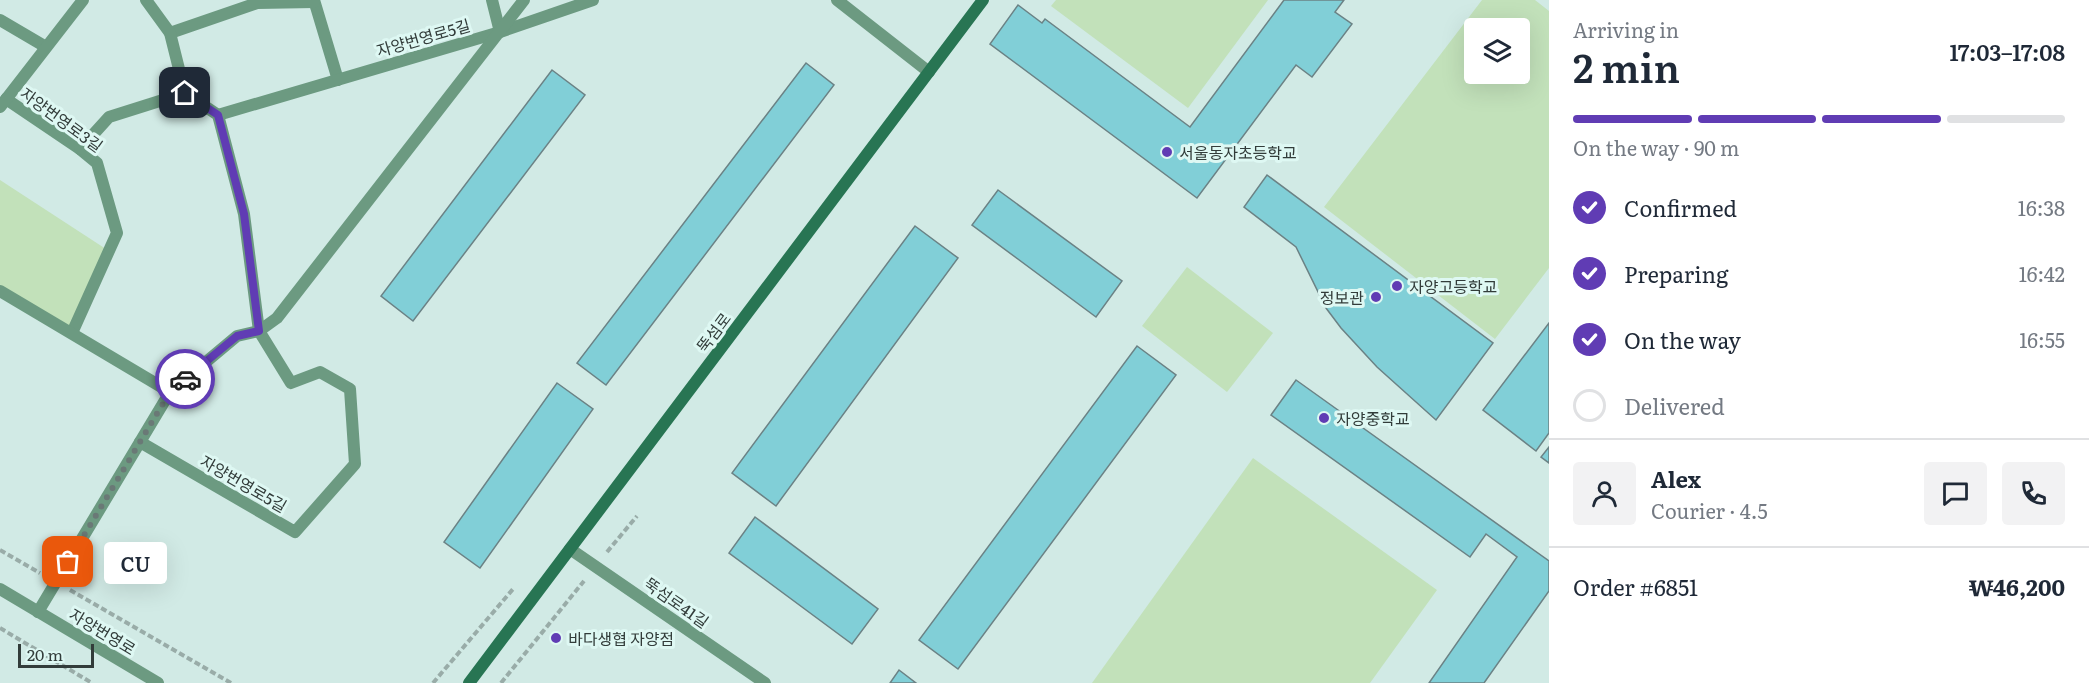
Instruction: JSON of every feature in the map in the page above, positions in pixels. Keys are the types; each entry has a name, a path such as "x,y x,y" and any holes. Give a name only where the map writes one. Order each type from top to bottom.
{"main road":[{"name":"뚝섬로","path":"469,683 983,0"}],"street":[{"name":"자양번영로3길","path":"72,333 117,233 97,163 80,149 3,103 83,0"},
{"path":"146,0 170,33 185,93 218,115 244,214 259,331"},
{"path":"492,0 500,32 593,0"},
{"name":"자양번영로5길","path":"38,612 170,392 237,336 259,331 277,318 524,0"},
{"path":"837,0 929,72"},
{"path":"170,33 257,3 314,1 338,80"},
{"path":"0,20 46,46"},
{"name":"자양번영로5길","path":"218,115 500,32"},
{"path":"80,149 109,117 185,93"},
{"path":"0,291 170,392"},
{"name":"자양번영로5길","path":"140,442 295,532 355,464 350,389 320,372 291,384 259,331"},
{"name":"뚝섬로41길","path":"570,549 765,683"},
{"name":"자양번영로","path":"0,589 149,681"}],"path":[{"path":"501,683 637,516"},
{"path":"0,550 231,683"},
{"path":"0,628 92,683"}],"green space":[{"path":"1056,0 1268,0 1188,108 1051,6"},
{"path":"1482,0 1535,0 1549,11 1549,268 1495,339 1324,207 1464,24 1464,84 1530,84 1530,18 1468,18"},
{"path":"0,180 109,251 72,333 0,291"},
{"path":"1187,267 1273,333 1227,392 1142,326"},
{"path":"1253,458 1437,590 1370,683 1092,683"}],"building":[{"path":"1284,0 1344,0 1335,12 1352,24 1312,77 1296,65 1197,198 990,44 1018,5 1042,23 1045,19 1190,127"},
{"path":"806,63 834,85 606,385 577,363"},
{"path":"552,70 585,95 413,321 381,296"},
{"name":"정보관","path":"1267,175 1493,343 1436,420 1377,367 1341,328 1326,308 1296,247 1244,207"},
{"path":"998,190 1122,281 1096,317 972,225"},
{"path":"915,226 958,258 776,506 732,473"},
{"path":"1549,323 1549,433 1536,451 1483,410"},
{"path":"1137,346 1176,375 958,669 919,640"},
{"path":"1296,380 1549,561 1549,591 1484,683 1429,683 1517,557 1486,534 1470,557 1271,415"},
{"path":"557,383 593,409 480,568 444,542"},
{"path":"1549,447 1549,463 1541,457"},
{"path":"755,517 878,609 852,644 729,553"},
{"path":"899,670 916,683 890,683"}],"way so far":[{"path":"68,562 170,392 185,379"}],"place":[{"name":"서울동자초등학교","path":"1167,152"},
{"name":"자양고등학교","path":"1397,286"},
{"name":"정보관","path":"1376,297"},
{"name":"자양중학교","path":"1324,418"},
{"name":"CU","path":"68,562"},
{"name":"바다생협 자양점","path":"556,638"}],"route":[{"path":"185,93 218,115 244,214 259,331 237,336 185,379"}]}
